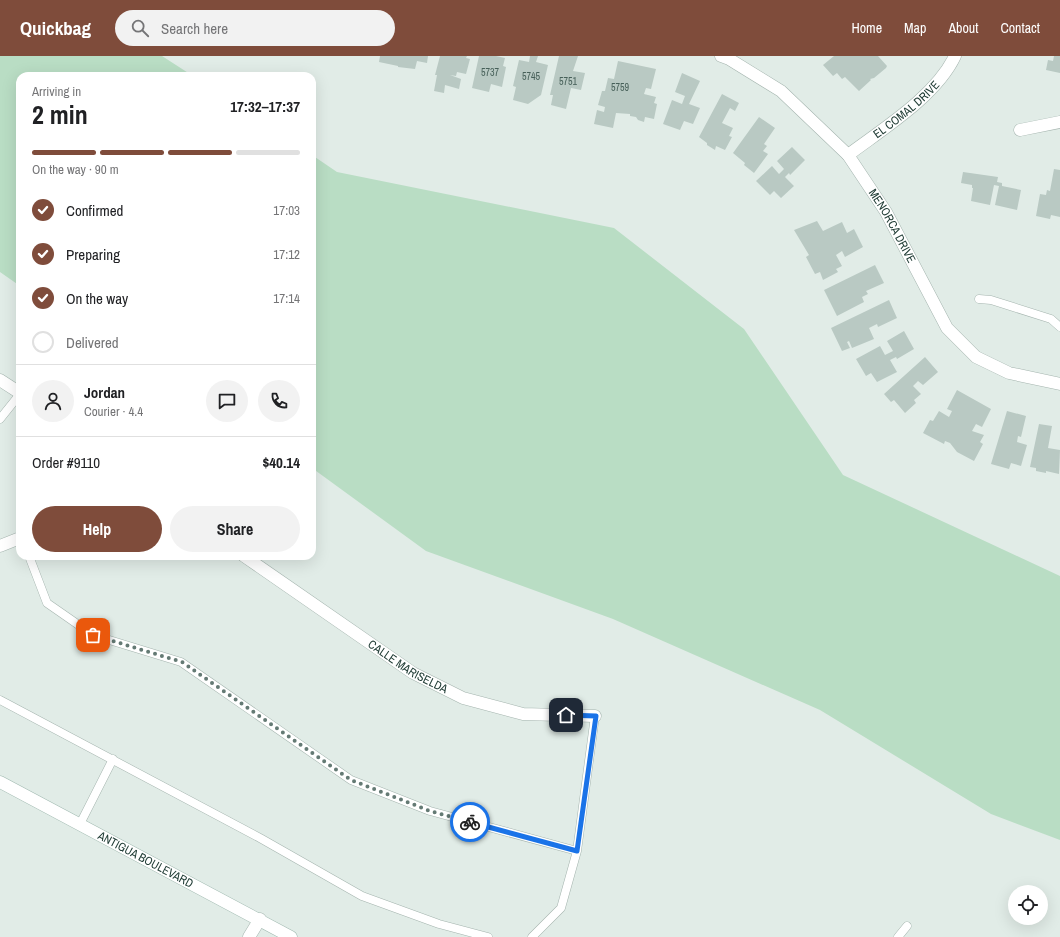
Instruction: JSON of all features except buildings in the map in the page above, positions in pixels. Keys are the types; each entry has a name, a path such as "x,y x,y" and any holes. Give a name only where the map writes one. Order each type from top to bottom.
{"street":[{"name":"MENORCA DRIVE","path":"721,56 729,59 781,91 848,155 886,212 947,328 976,357 1009,374 1060,384"},
{"name":"EL COMAL DRIVE","path":"848,155 929,92 948,71 955,56"},
{"path":"1020,130 1060,122"},
{"path":"0,380 16,391"},
{"path":"0,546 16,540"},
{"name":"CALLE MARISELDA","path":"250,560 413,673 463,698 523,714 596,716"},
{"name":"ANTIGUA BOULEVARD","path":"0,782 260,919 291,937"},
{"path":"249,937 260,919"}],"lane":[{"path":"979,298 991,300 1051,319 1060,327"},
{"path":"0,419 3,418 16,400"},
{"path":"31,560 47,603 93,635 182,662 351,780 430,811 577,851"},
{"path":"0,700 260,838 362,896 439,924 488,937"},
{"path":"532,937 561,908 577,851 596,716"},
{"path":"80,824 113,759"},
{"path":"898,937 907,926"}],"green space":[{"path":"0,56 162,56 187,72 16,72 16,283 0,272"},
{"path":"316,158 337,172 614,228 744,329 843,475 1060,576 1060,840 991,814 820,710 613,619 426,551 316,471"}],"way so far":[{"path":"93,635 182,662 351,780 430,811 470,822"}],"route":[{"path":"470,822 577,851 596,716 566,715"}]}
